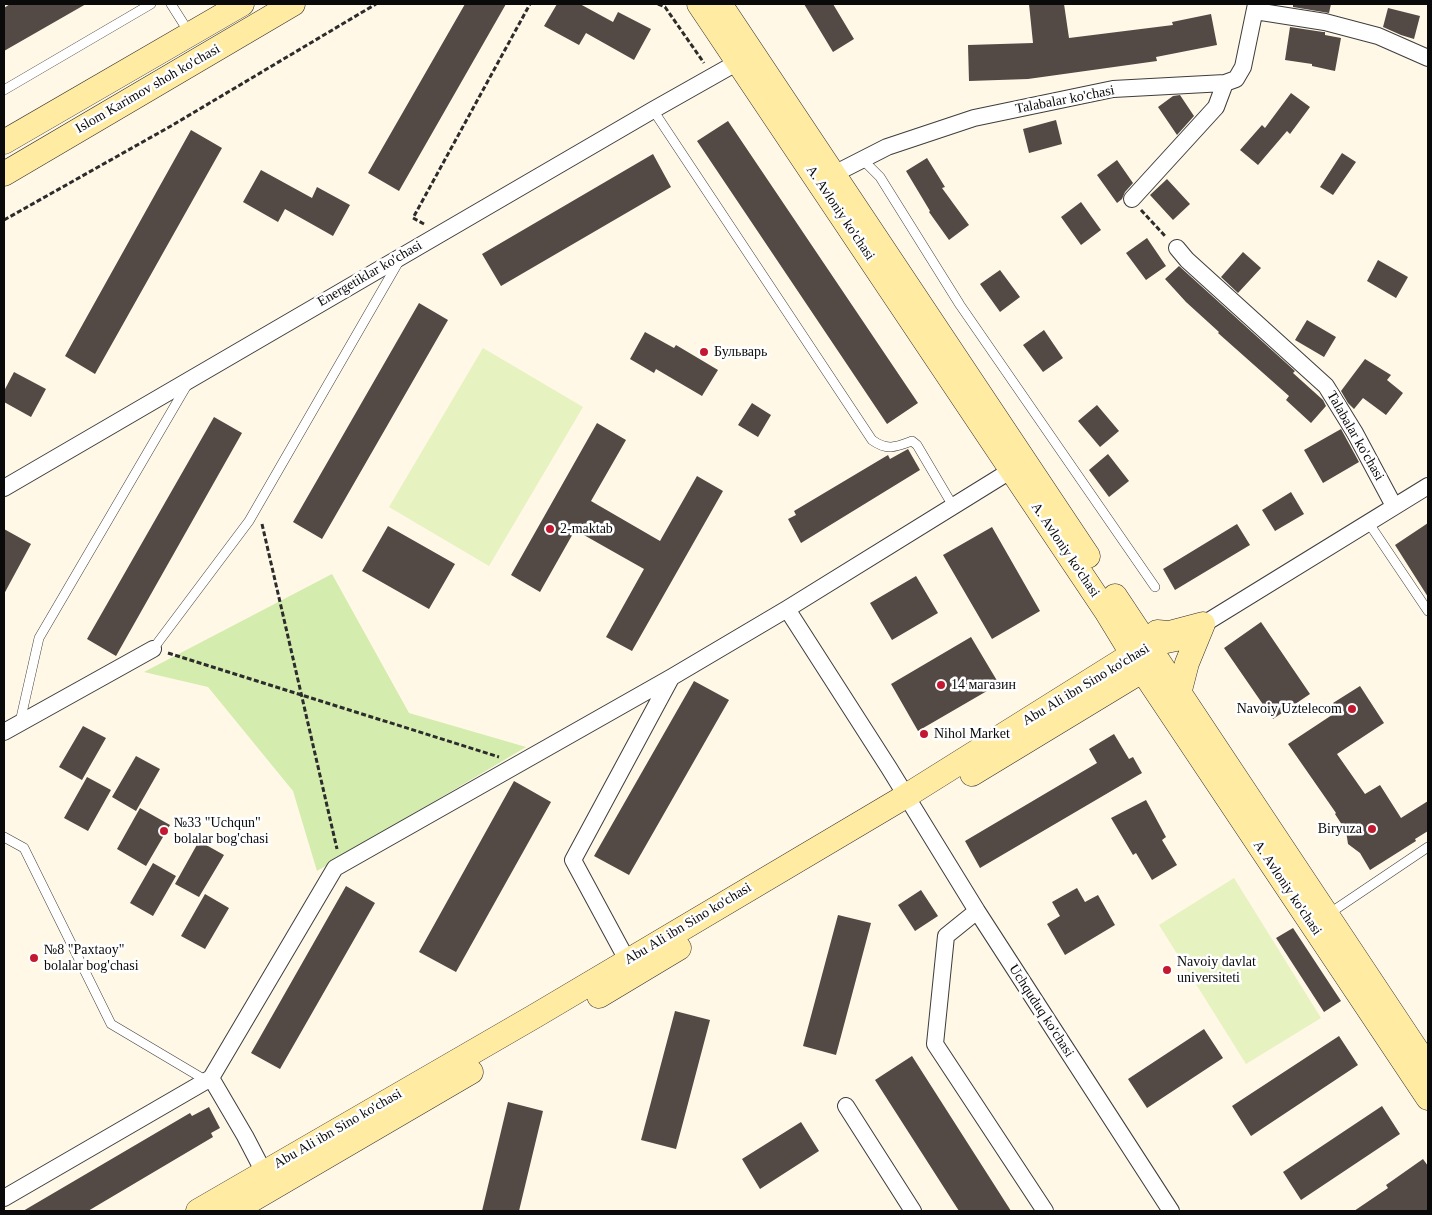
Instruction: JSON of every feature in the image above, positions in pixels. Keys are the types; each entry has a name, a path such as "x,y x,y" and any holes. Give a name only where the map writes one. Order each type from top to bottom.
{"main road":[{"name":"Islom Karimov shoh ko'chasi","path":"4,142 242,4"},
{"name":"Islom Karimov shoh ko'chasi","path":"4,174 293,4"},
{"name":"A. Avloniy ko'chasi","path":"699,4 828,194 1010,471 1124,625"},
{"name":"A. Avloniy ko'chasi","path":"720,4 834,174 1145,658 1319,920 1428,1098"},
{"path":"1203,624 1172,698 1149,694 1109,681 1114,651 1124,625 1160,633 1169,633 1203,624"},
{"name":"Abu Ali ibn Sino ko'chasi","path":"198,1211 268,1180 631,968 910,802 1176,639"},
{"name":"A. Avloniy ko'chasi","path":"1319,920 1428,1067"},
{"name":"Abu Ali ibn Sino ko'chasi","path":"233,1211 268,1180"}],"street":[{"path":"1132,198 1216,107 1225,83 1236,79 1243,67 1255,7 1378,36 1428,58"},
{"name":"Energetiklar ko'chasi","path":"4,488 738,62"},
{"name":"Talabalar ko'chasi","path":"834,174 887,147 974,118 1112,89 1225,83"},
{"name":"Talabalar ko'chasi","path":"1177,248 1187,260 1326,386 1355,433 1394,506"},
{"path":"4,1198 209,1080 335,868 672,677 787,609 1010,471"},
{"name":"Abu Ali ibn Sino ko'chasi","path":"1176,639 1428,486"},
{"name":"Uchquduq ko'chasi","path":"787,609 910,802 977,912 1171,1211"},
{"path":"4,732 153,648"},
{"path":"631,968 572,860 672,677"},
{"path":"977,912 946,936 935,1044 1046,1211"},
{"path":"209,1080 268,1180"},
{"path":"846,1106 913,1211"}],"lane":[{"path":"4,90 151,4"},
{"path":"171,4 190,34"},
{"path":"653,110 872,440 882,447 897,447 912,441 917,444 953,506"},
{"path":"862,159 880,177 960,304 1155,587"},
{"path":"153,648 249,521 402,256"},
{"path":"20,722 39,638 191,379"},
{"path":"1368,522 1428,611"},
{"path":"4,837 24,848 111,1024 209,1080"},
{"path":"1319,920 1428,847"}],"path":[{"path":"4,220 171,126 376,4"},
{"path":"440,234 413,218 530,4"},
{"path":"658,4 665,7 713,75"},
{"path":"1132,198 1177,248"},
{"path":"258,506 340,865"},
{"path":"153,648 519,764"}],"green space":[{"path":"483,348 583,407 489,566 389,507"},
{"path":"332,574 409,713 526,747 317,871 293,791 208,687 144,672"},
{"path":"1234,878 1321,1018 1246,1064 1159,925"}],"building":[{"path":"10,4 86,4 4,51 4,8"},
{"path":"465,4 506,4 399,191 368,173"},
{"path":"557,4 580,4 613,22 618,12 651,29 634,60 586,33 579,45 544,26"},
{"path":"804,4 833,4 854,39 833,52"},
{"path":"1029,4 1064,4 1069,38 1173,25 1172,22 1211,14 1217,45 1156,57 1157,61 1028,79 969,81 968,45 1033,43"},
{"path":"1293,4 1331,4 1329,13 1293,7"},
{"path":"1388,8 1420,16 1414,39 1383,27"},
{"path":"1290,27 1325,32 1325,35 1341,38 1335,71 1312,66 1312,64 1285,60"},
{"path":"1291,93 1310,107 1290,134 1287,131 1258,165 1240,150 1262,125 1265,128"},
{"path":"1180,95 1194,116 1177,135 1158,107 1173,96"},
{"path":"1056,120 1062,144 1029,153 1023,129"},
{"path":"728,121 918,403 887,424 697,141"},
{"path":"191,130 222,148 95,374 65,356"},
{"path":"1342,153 1356,162 1333,195 1320,187"},
{"path":"653,154 671,187 501,286 482,254"},
{"path":"927,158 945,187 942,188 969,225 949,240 929,212 906,171"},
{"path":"1117,160 1133,183 1117,203 1097,175"},
{"path":"261,170 312,198 317,187 350,205 333,236 285,209 278,222 243,202"},
{"path":"1167,179 1190,204 1173,220 1150,195"},
{"path":"1081,202 1101,230 1081,245 1061,217"},
{"path":"1147,238 1166,266 1146,280 1126,253"},
{"path":"1243,252 1261,268 1238,293 1221,277"},
{"path":"1378,260 1408,277 1396,298 1367,281"},
{"path":"1179,266 1295,371 1293,373 1323,400 1326,406 1311,423 1286,400 1289,396 1218,333 1165,279"},
{"path":"1000,270 1020,297 1000,312 980,284"},
{"path":"419,303 448,320 322,539 293,522"},
{"path":"1307,320 1336,337 1324,357 1295,340"},
{"path":"1044,330 1063,358 1043,372 1023,345"},
{"path":"645,332 674,348 676,345 718,370 702,396 656,369 654,373 630,359"},
{"path":"1365,359 1391,375 1387,380 1403,393 1386,415 1363,398 1354,409 1341,391"},
{"path":"14,372 46,389 31,417 4,402 4,391"},
{"path":"752,403 771,415 758,437 738,425"},
{"path":"1097,405 1119,431 1100,447 1078,421"},
{"path":"214,417 242,433 116,656 87,639"},
{"path":"597,423 626,440 591,501 660,541 697,476 723,491 632,651 606,637 644,569 575,530 540,592 511,575"},
{"path":"1341,429 1359,462 1323,483 1304,450"},
{"path":"908,449 920,470 801,543 788,519 796,515 794,511 888,455 890,459"},
{"path":"1108,454 1129,481 1109,497 1089,470"},
{"path":"1291,492 1304,514 1275,531 1262,510"},
{"path":"1428,523 1428,597 1395,545"},
{"path":"1237,524 1250,545 1175,590 1163,569"},
{"path":"388,526 455,564 429,609 362,571"},
{"path":"992,527 1040,611 992,639 943,555"},
{"path":"4,529 31,544 4,594"},
{"path":"916,576 938,613 892,640 870,603"},
{"path":"1261,622 1310,694 1273,719 1224,648"},
{"path":"971,637 999,684 918,731 891,684"},
{"path":"694,681 729,700 629,875 594,856"},
{"path":"1360,686 1384,723 1337,754 1365,794 1380,785 1401,818 1428,801 1428,831 1415,839 1416,841 1370,870 1360,853 1348,844 1346,831 1336,813 1288,744 1338,711 1333,703"},
{"path":"83,726 106,738 82,780 59,767"},
{"path":"1114,734 1129,759 1133,757 1142,773 980,868 965,841 1097,763 1089,749"},
{"path":"136,756 160,769 136,811 112,797"},
{"path":"87,777 111,790 88,831 64,818"},
{"path":"514,781 551,802 456,972 419,952"},
{"path":"1146,800 1166,837 1162,840 1177,865 1152,880 1136,853 1133,855 1111,818"},
{"path":"140,808 170,825 146,866 117,849"},
{"path":"199,841 224,855 199,897 175,884"},
{"path":"153,863 176,876 153,916 130,903"},
{"path":"346,886 375,903 280,1069 251,1053"},
{"path":"1077,888 1085,902 1098,895 1115,925 1065,955 1047,924 1060,916 1052,902"},
{"path":"921,890 938,916 915,931 898,905"},
{"path":"205,894 229,908 205,949 181,936"},
{"path":"838,915 871,923 836,1055 803,1046"},
{"path":"1293,928 1341,1001 1324,1012 1276,938"},
{"path":"675,1011 710,1020 676,1149 641,1140"},
{"path":"1204,1029 1223,1058 1147,1108 1128,1079"},
{"path":"1339,1036 1358,1065 1251,1136 1232,1106"},
{"path":"912,1056 1011,1211 959,1211 875,1080"},
{"path":"508,1102 543,1111 519,1211 482,1211"},
{"path":"1382,1106 1400,1134 1301,1200 1283,1172"},
{"path":"209,1107 220,1128 211,1133 213,1137 88,1211 23,1211 190,1113 192,1116"},
{"path":"801,1122 819,1151 760,1189 742,1159"},
{"path":"1423,1159 1428,1166 1428,1211 1354,1211 1388,1188 1386,1185"}],"place":[{"name":"Бульварь","path":"704,352"},
{"name":"2-maktab","path":"550,529"},
{"name":"14 магазин","path":"941,685"},
{"name":"Navoiy Uztelecom","path":"1352,709"},
{"name":"Nihol Market","path":"924,734"},
{"name":"Biryuza","path":"1372,829"},
{"name":"№33 \"Uchqun\" bolalar bog'chasi","path":"164,831"},
{"name":"№8 \"Paxtaoy\" bolalar bog'chasi","path":"34,958"},
{"name":"Navoiy davlat universiteti","path":"1167,970"}]}
